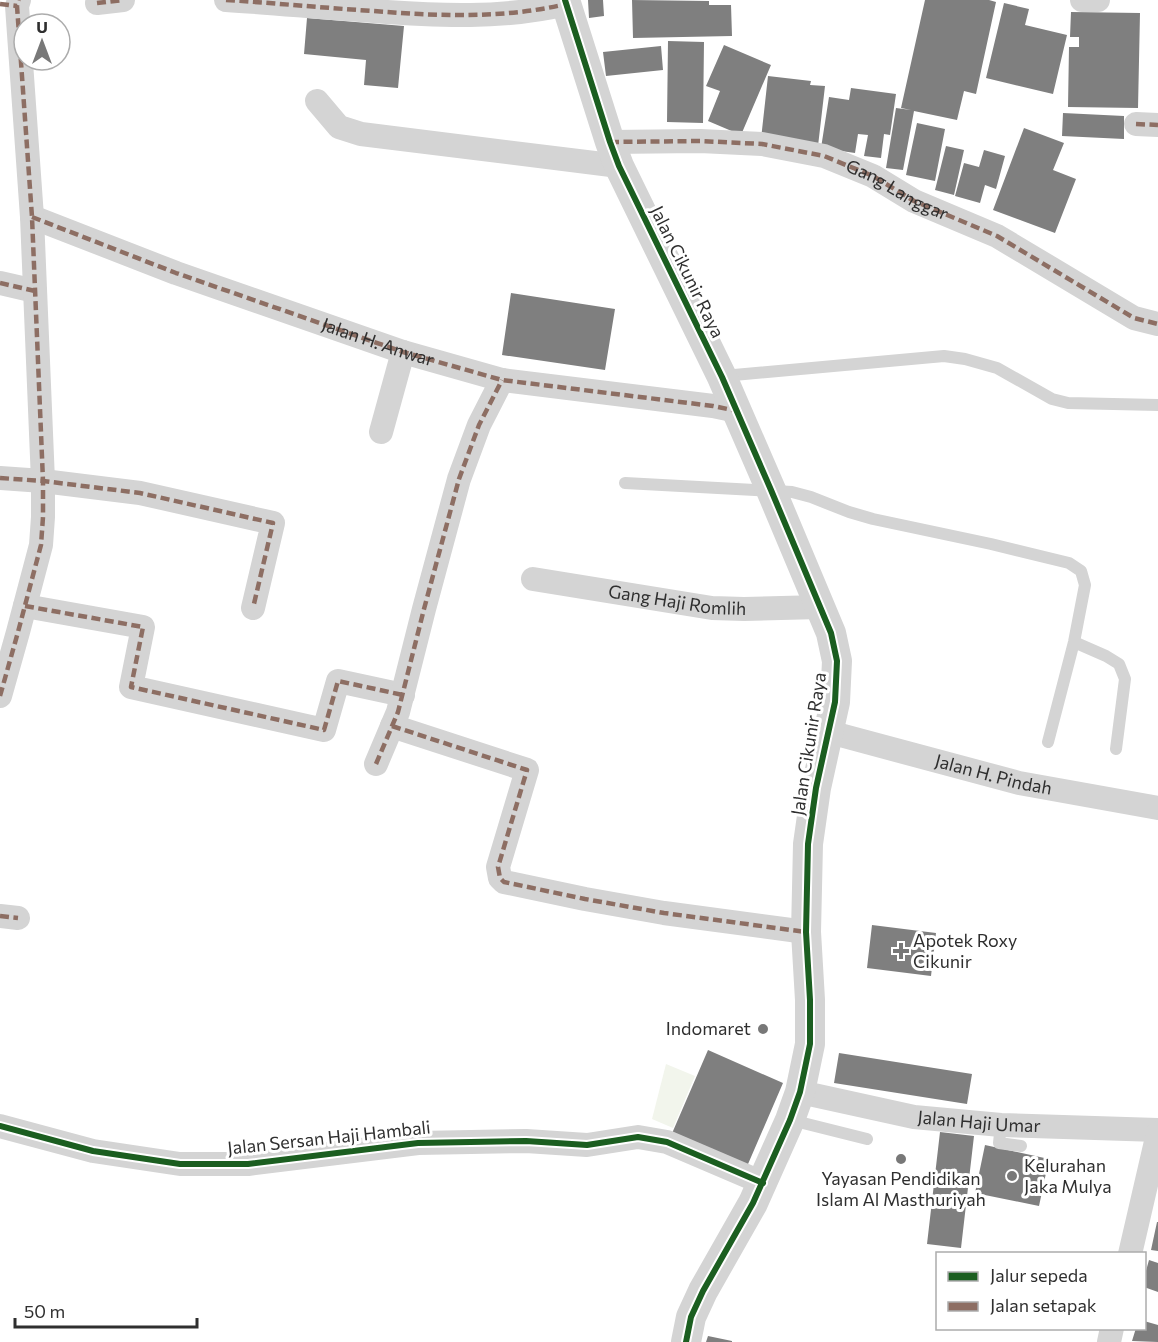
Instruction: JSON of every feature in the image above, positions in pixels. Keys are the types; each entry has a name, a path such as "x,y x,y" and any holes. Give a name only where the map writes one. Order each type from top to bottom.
{"street":[{"path":"97,3 123,0"},
{"path":"226,0 424,15 512,13 547,9 566,2"},
{"path":"1082,0 1098,0"},
{"name":"Jalan Cikunir Raya","path":"566,2 615,154 722,376 831,633 837,661 835,702 816,788 808,844 806,932 810,1044 800,1092 763,1183 703,1290 692,1317 686,1342"},
{"path":"1,690 41,545 43,517 32,217 12,3"},
{"name":"Gang Langgar","path":"317,101 339,127 361,134 615,154 700,141 762,144 824,156 873,176 914,201 997,236 1134,318 1158,324"},
{"name":"Jalan H. Anwar","path":"32,217 176,273 403,352 502,380 713,406 737,411"},
{"path":"0,283 34,291"},
{"path":"381,432 403,352"},
{"path":"376,764 403,695 459,479 479,425 502,380"},
{"path":"0,477 140,493 273,523 253,608"},
{"name":"Gang Haji Romlih","path":"533,579 712,608 820,607"},
{"path":"25,606 143,627 131,687 324,730 338,681 403,695"},
{"path":"392,726 527,770 498,867 500,878 504,882 664,913 806,932"},
{"name":"Jalan H. Pindah","path":"828,732 1019,783 1158,808"},
{"name":"Jalan Haji Umar","path":"800,1092 914,1117 1001,1125 1158,1131"},
{"name":"Jalan Sersan Haji Hambali","path":"0,1126 93,1152 180,1164 248,1164 418,1143 526,1141 587,1145 638,1137 667,1142 763,1183"},
{"path":"1130,1252 1158,1131"}],"lane":[{"path":"722,376 944,356 997,368 1052,399 1068,404 1158,405"},
{"path":"625,483 792,492 873,519 1068,562 1081,571 1085,585 1074,642 1048,742"},
{"path":"1074,642 1119,664 1125,680 1116,749"},
{"path":"790,1120 867,1139"},
{"path":"1001,1125 999,1143 1021,1146"}],"shaded area":[{"path":"666,1064 695,1076 673,1128 652,1119"}],"building":[{"path":"588,0 603,0 604,16 589,18"},
{"path":"632,0 709,1 709,5 731,5 732,36 633,38"},
{"path":"925,0 989,0 996,2 976,94 964,91 957,120 914,111 903,170 886,168 896,108 911,110 901,108"},
{"path":"1004,3 1029,9 1025,25 1067,35 1053,94 986,78"},
{"path":"1071,12 1140,13 1138,108 1068,107 1069,47 1079,47 1079,37 1070,37"},
{"path":"307,18 404,26 398,88 364,85 366,60 304,54"},
{"path":"668,41 704,42 703,123 667,122"},
{"path":"724,45 771,65 741,135 708,121 720,91 706,86"},
{"path":"661,46 663,70 606,76 603,52"},
{"path":"768,76 811,81 810,85 825,86 818,146 761,139"},
{"path":"851,88 896,94 890,135 884,134 881,158 864,156 868,135 858,134 855,153 821,148 829,97 849,100"},
{"path":"1063,113 1124,116 1124,139 1062,136"},
{"path":"917,123 945,129 935,181 906,175"},
{"path":"1024,128 1064,143 1053,170 1076,179 1055,233 993,210"},
{"path":"946,146 964,150 954,195 935,190"},
{"path":"984,150 1005,156 996,189 985,185 980,203 955,196 964,163 979,167"},
{"path":"511,293 615,309 605,370 502,355"},
{"name":"Apotek Roxy Cikunir","path":"872,925 936,933 931,976 867,968"},
{"path":"708,1050 783,1083 745,1171 670,1138"},
{"path":"839,1053 972,1074 967,1104 834,1083"},
{"path":"940,1132 974,1136 961,1248 927,1244"},
{"name":"Kelurahan Jaka Mulya","path":"985,1145 1049,1159 1039,1206 975,1193"},
{"path":"1158,1222 1158,1251 1151,1250"},
{"path":"1149,1260 1158,1263 1158,1292 1146,1288 1146,1271"},
{"path":"1146,1322 1158,1325 1158,1342 1132,1341 1135,1330 1146,1330"},
{"path":"708,1336 732,1341 732,1342 706,1342"}],"marked path":[{"path":"0,696 41,545 43,517 32,217 17,6 19,0"},
{"path":"97,3 123,0"},
{"path":"226,0 446,15 518,12 566,4"},
{"path":"0,4 17,6"},
{"path":"1136,124 1158,125"},
{"path":"610,142 700,141 762,144 824,156 873,176 914,201 997,236 1134,318 1158,324"},
{"path":"32,217 176,273 403,352 502,380 713,406 737,411"},
{"path":"0,283 35,291"},
{"path":"376,764 398,712 459,479 479,425 502,380"},
{"path":"0,478 140,493 273,523 253,608"},
{"path":"25,606 143,627 131,687 324,730 338,681 403,695"},
{"path":"392,726 527,770 498,867 500,878 504,882 664,913 806,932"},
{"path":"0,916 18,918"}],"cycle path":[{"path":"565,0 619,166 722,377 831,633 837,661 835,702 816,788 808,844 806,932 810,1044 800,1092 753,1203 703,1291 691,1317 686,1342"},
{"path":"0,1126 93,1151 180,1164 248,1164 418,1143 526,1141 587,1145 638,1137 667,1142 763,1183"}],"place":[{"name":"Apotek Roxy Cikunir","path":"901,951"},
{"name":"Indomaret","path":"763,1029"},
{"name":"Yayasan Pendidikan Islam Al Masthuriyah","path":"901,1159"},
{"name":"Kelurahan Jaka Mulya","path":"1012,1176"}]}
